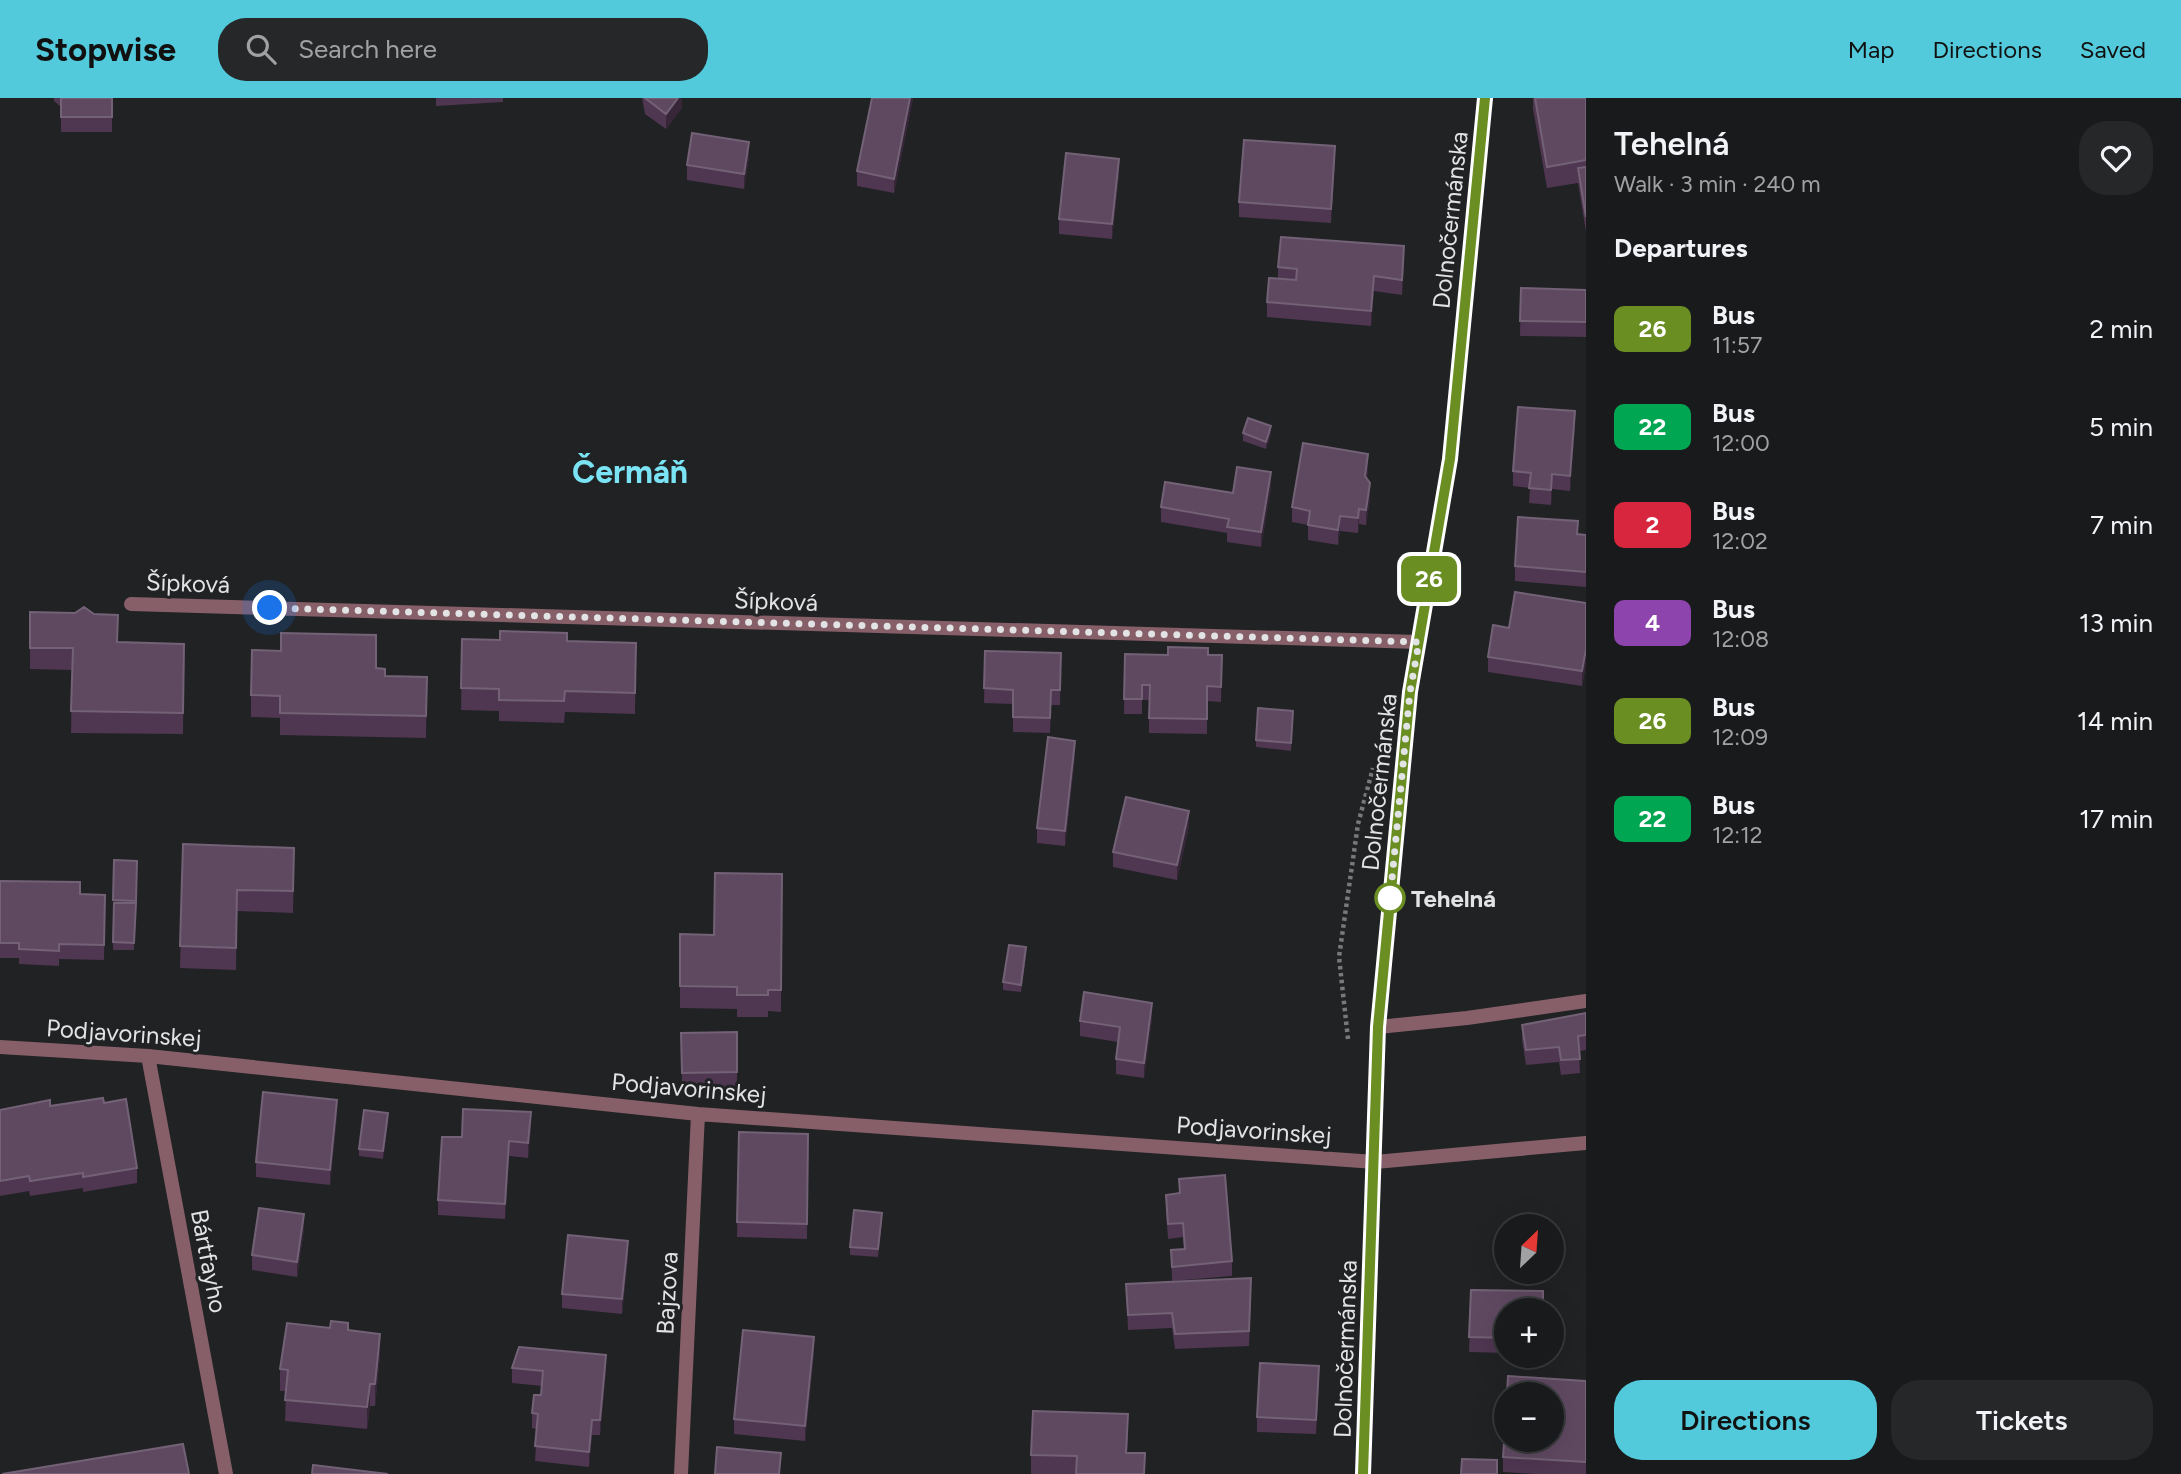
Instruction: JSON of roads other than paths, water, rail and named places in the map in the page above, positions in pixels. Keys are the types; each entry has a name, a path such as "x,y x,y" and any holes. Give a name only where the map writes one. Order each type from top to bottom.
{"street":[{"name":"Dolnočermánska","path":"1363,1474 1378,1027 1409,705 1450,459 1485,98"},
{"name":"Šípková","path":"131,604 1419,642"},
{"path":"1378,1027 1467,1018 1586,1001"},
{"name":"Podjavorinskej","path":"0,1047 148,1056 698,1114 1374,1161"},
{"name":"Bártfayho","path":"148,1056 226,1474"},
{"name":"Bajzova","path":"681,1474 698,1114"},
{"path":"1374,1161 1586,1143"}],"place":[{"name":"Tehelná","path":"1390,898"}],"district":[{"name":"Čermáň","path":"630,472"}]}
